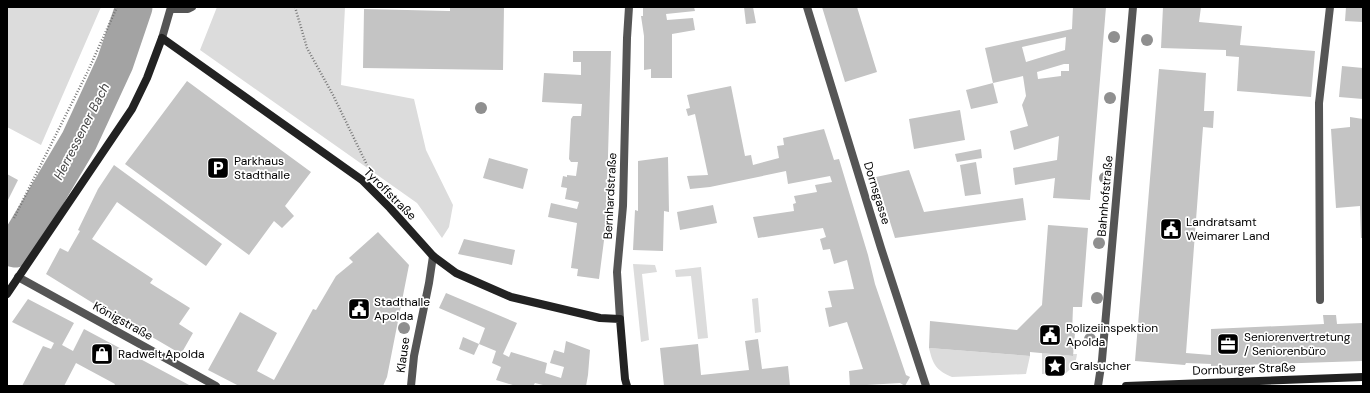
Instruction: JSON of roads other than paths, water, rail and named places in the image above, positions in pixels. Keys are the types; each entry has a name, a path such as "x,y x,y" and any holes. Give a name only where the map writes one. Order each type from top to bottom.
{"street":[{"path":"7,294 132,109 147,78 162,38 171,8 188,9 192,7"},
{"name":"Bernhardstraße","path":"627,386 625,379 617,272 623,206 627,38 630,7"},
{"name":"Dornsgasse","path":"807,7 881,248 926,386"},
{"name":"Bahnhofstraße","path":"1098,386 1102,360 1134,7"},
{"path":"1320,300 1319,103 1330,7"},
{"name":"Tyroffstraße","path":"162,38 362,180 390,208 433,256 456,273 511,297 600,318 620,319"},
{"name":"Klause","path":"411,386 414,356 429,284 433,256"},
{"name":"Königstraße","path":"18,277 216,386"},
{"name":"Dornburger Straße","path":"1126,386 1363,377"}],"waterway":[{"name":"Herressener Bach","path":"15,249 79,141 115,63 134,7"}],"place":[{"name":"Parkhaus Stadthalle","path":"218,168"},
{"name":"Landratsamt Weimarer Land","path":"1171,229"},
{"name":"Stadthalle Apolda","path":"359,309"},
{"name":"Polizeiinspektion Apolda","path":"1050,335"},
{"name":"Seniorenvertretung / Seniorenbüro","path":"1228,344"},
{"name":"Radwelt Apolda","path":"102,354"},
{"name":"Gralsucher","path":"1055,366"}]}
